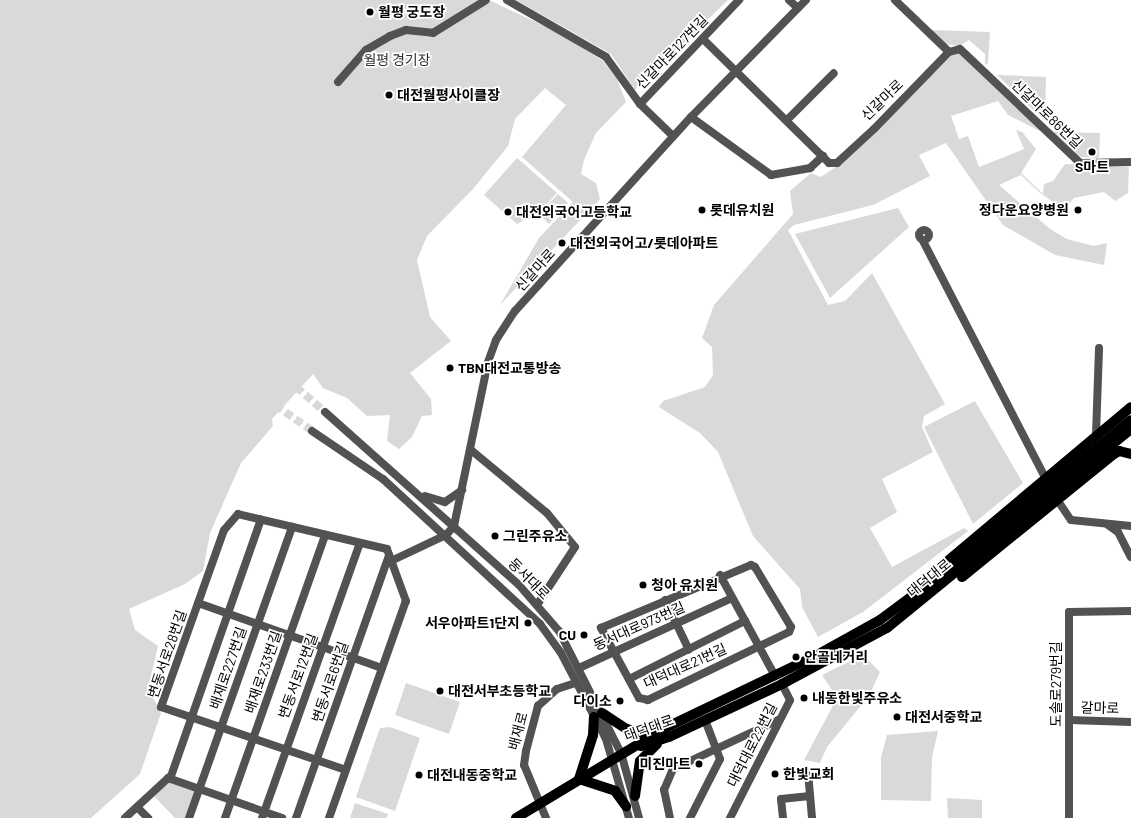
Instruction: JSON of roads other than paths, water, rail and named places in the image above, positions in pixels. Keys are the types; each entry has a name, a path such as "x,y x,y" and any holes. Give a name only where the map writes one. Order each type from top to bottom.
{"main road":[{"path":"971,557 1068,458 1131,407"},
{"name":"대덕대로","path":"971,557 1131,420"},
{"name":"대덕대로","path":"667,733 705,720 782,684 881,632 940,581 1131,430"},
{"path":"940,581 938,570 971,557 1119,450 1131,454"},
{"name":"대덕대로","path":"617,755 667,733 880,620 940,581"},
{"path":"579,779 598,715 614,723 634,730 667,733"},
{"path":"635,796 640,761 647,751 667,733"},
{"path":"516,818 617,755"},
{"path":"579,779 615,791 626,806"}],"street":[{"path":"338,82 366,50 390,36 406,30 433,33 486,0"},
{"path":"507,0 606,57 640,104 673,136"},
{"name":"신갈마로127번길","path":"640,104 739,0"},
{"path":"789,0 798,8"},
{"name":"신갈마로","path":"454,526 463,490 486,371 496,340 515,312 673,136 736,69 806,0"},
{"path":"894,0 950,52"},
{"path":"691,117 771,175 810,168 823,156 736,69 703,39"},
{"name":"신갈마로","path":"823,156 829,163 837,162 950,52 960,49"},
{"name":"신갈마로86번길","path":"960,49 1080,163 1131,162"},
{"path":"787,120 834,73"},
{"path":"923,241 1060,507 1071,520 1108,525 1131,526"},
{"path":"1096,435 1099,348"},
{"name":"동서대로","path":"325,412 420,494 538,605 559,631 579,668 598,715 635,796 639,818"},
{"name":"동서대로","path":"312,431 383,479 446,535 540,624 576,683 598,715"},
{"path":"471,450 547,513 575,547 538,605"},
{"path":"420,494 445,502 463,490"},
{"name":"변동서로28번길","path":"346,770 161,708 224,530 238,514 387,549 390,558"},
{"path":"126,818 170,779 261,519"},
{"path":"1108,525 1118,532 1131,557"},
{"path":"329,818 406,601 390,558 446,535 454,526"},
{"name":"배재로227번길","path":"189,818 292,527"},
{"name":"배재로233번길","path":"226,818 325,535"},
{"name":"변동서로12번길","path":"263,815 360,543"},
{"name":"변동서로6번길","path":"296,818 390,558"},
{"name":"대덕대로21번길","path":"751,565 756,566 791,627 789,632 648,700 639,698 612,652 601,628 720,575 730,576 751,565"},
{"path":"720,575 775,676"},
{"name":"동서대로973번길","path":"579,668 732,598"},
{"path":"665,600 689,650"},
{"name":"변동서로28번길","path":"198,602 382,668"},
{"name":"도솔로279번길","path":"1069,818 1069,612 1131,611"},
{"name":"대덕대로21번길","path":"629,679 745,621"},
{"name":"배재로","path":"546,818 524,765 538,706 558,689 576,683"},
{"name":"대덕대로22번길","path":"730,818 790,700 782,684"},
{"path":"670,818 664,790 673,769 780,719"},
{"path":"690,818 720,759 705,720"},
{"name":"갈마로","path":"1069,720 1131,722"},
{"name":"동서대로","path":"617,755 629,818"},
{"path":"808,772 812,818"},
{"path":"170,779 232,800 263,815 282,818"},
{"path":"783,818 782,799 810,796"},
{"path":"137,807 148,818"}],"tunnel":[{"path":"0,167 60,204 206,308 325,412"},
{"path":"0,213 312,431"}],"place":[{"name":"월평 궁도장","path":"370,12"},
{"name":"대전월평사이클장","path":"389,95"},
{"name":"S마트","path":"1092,152"},
{"name":"롯데유치원","path":"702,210"},
{"name":"정다운요양병원","path":"1078,210"},
{"name":"대전외국어고등학교","path":"508,212"},
{"name":"대전외국어고/롯데아파트","path":"562,243"},
{"name":"TBN대전교통방송","path":"450,368"},
{"name":"그린주유소","path":"495,536"},
{"name":"청아 유치원","path":"643,585"},
{"name":"서우아파트1단지","path":"528,623"},
{"name":"CU","path":"584,635"},
{"name":"안골네거리","path":"796,657"},
{"name":"대전서부초등학교","path":"440,691"},
{"name":"내동한빛주유소","path":"804,698"},
{"name":"다이소","path":"620,701"},
{"name":"대전서중학교","path":"897,717"},
{"name":"미진마트","path":"699,764"},
{"name":"한빛교회","path":"775,774"},
{"name":"대전내동중학교","path":"419,775"}],"park label":[{"name":"월평 경기장","path":"397,60"}]}
